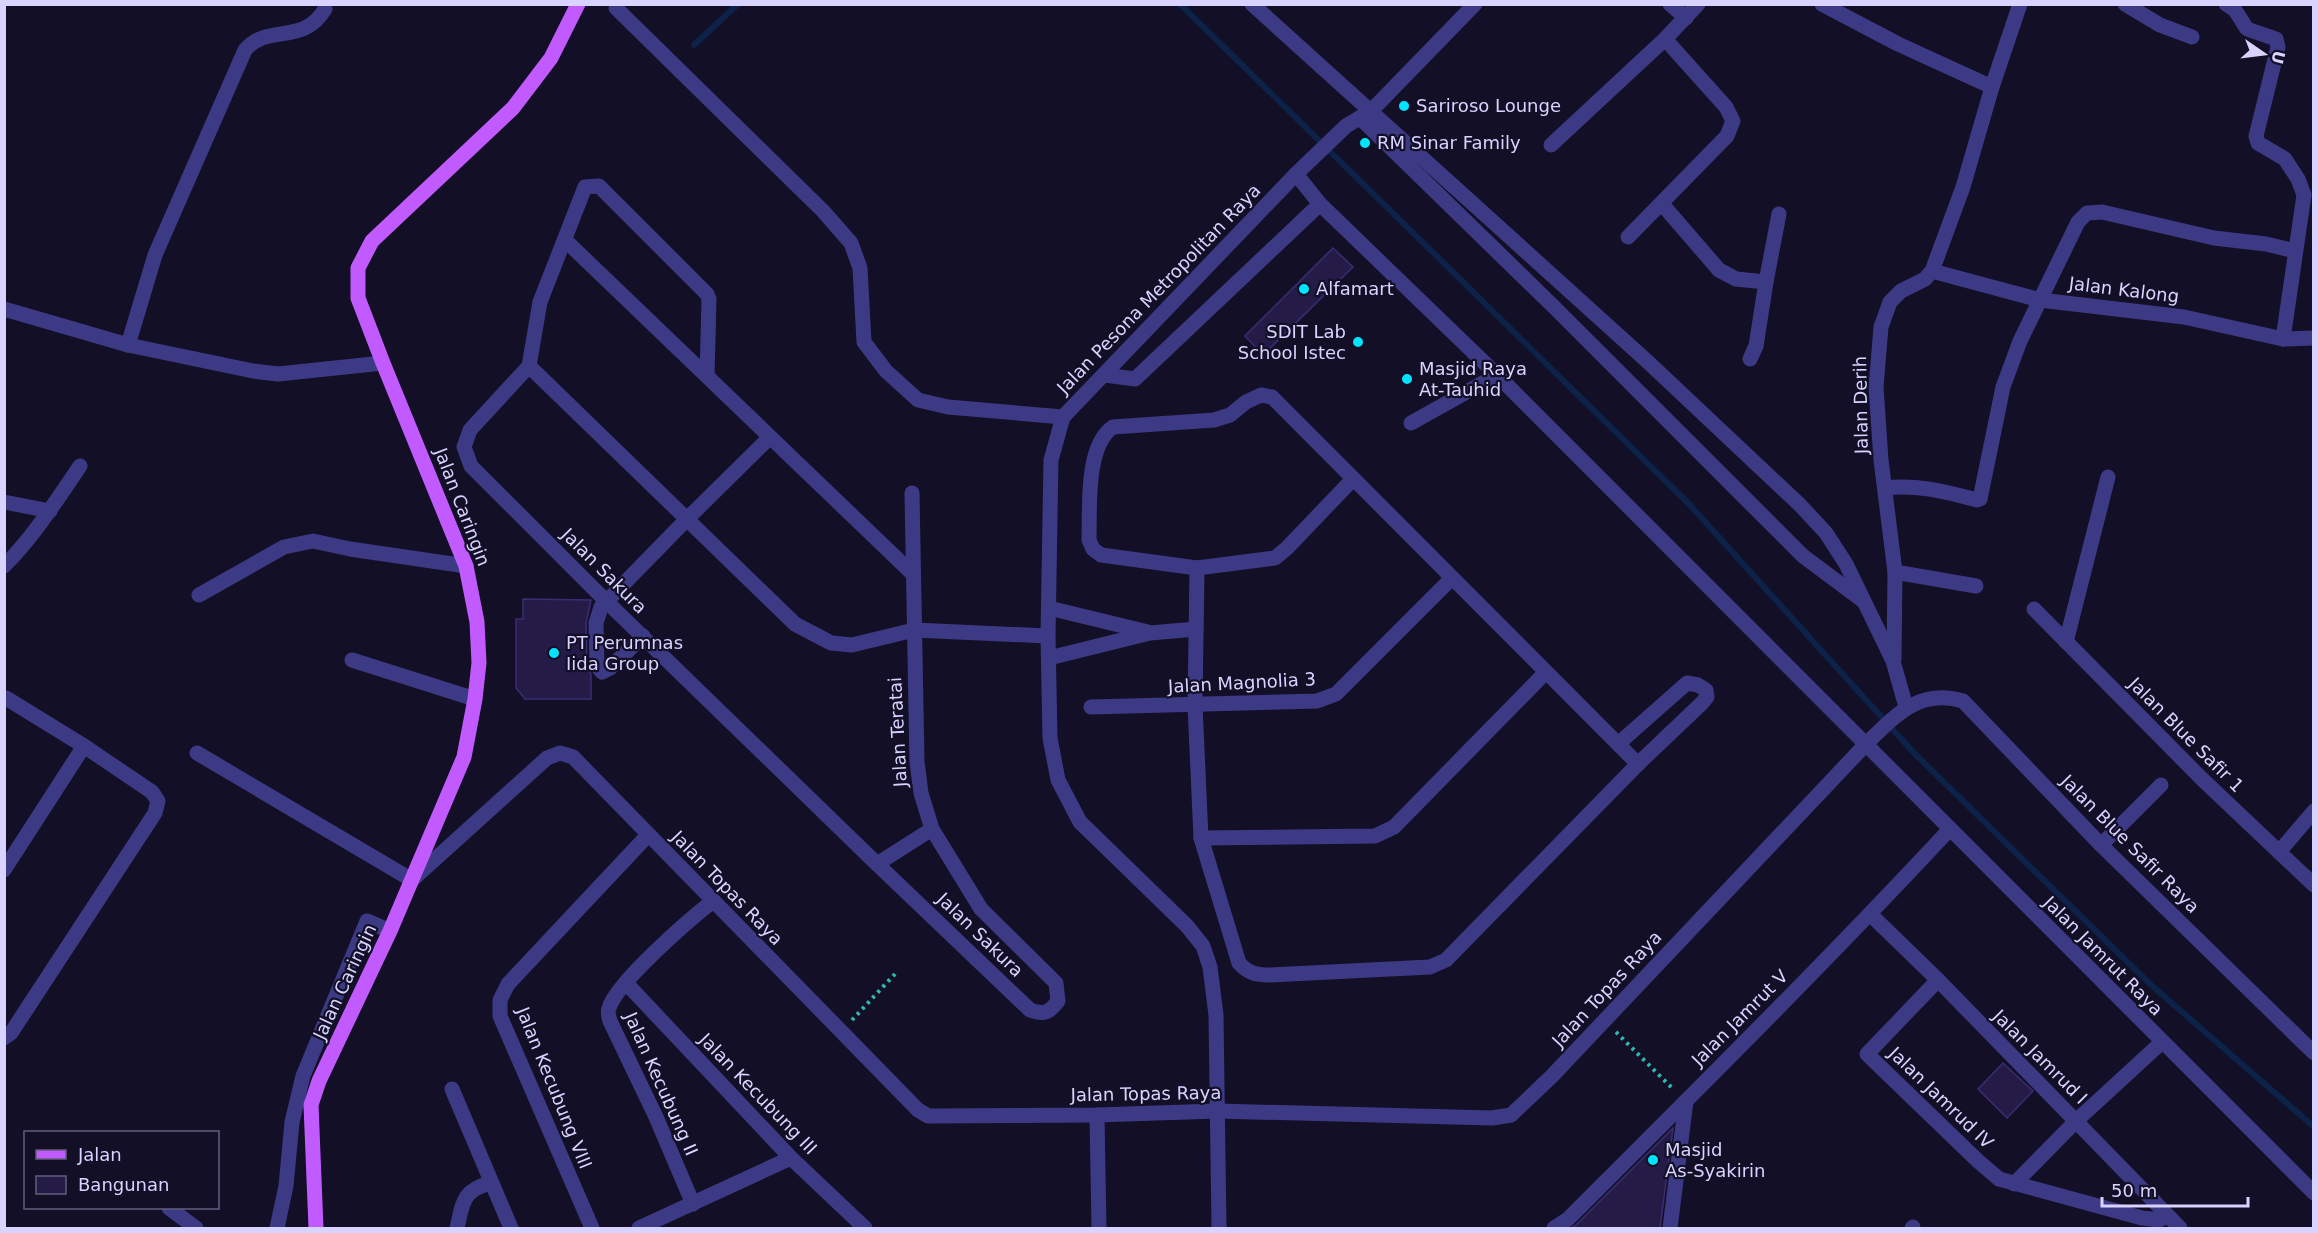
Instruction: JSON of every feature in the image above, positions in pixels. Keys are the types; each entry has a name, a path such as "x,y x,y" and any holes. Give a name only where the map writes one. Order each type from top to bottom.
{"main road":[{"name":"Jalan Caringin","path":"316,1228 311,1106 320,1081 390,931 464,757 479,663 477,622 466,566 358,298 358,268 372,241 513,108 551,58 578,4"}],"street":[{"path":"1252,4 1803,556 1864,602"},
{"name":"Jalan Pesona Metropolitan Raya","path":"1219,1228 1216,1016 1210,967 1203,945 1187,926 1080,822 1058,780 1050,738 1048,636 1051,460 1063,417 1302,169 1346,126 1365,115 1475,4"},
{"path":"1670,4 1686,18"},
{"path":"1551,145 1665,39 1698,4"},
{"path":"1822,4 1898,44 1992,87"},
{"path":"1932,271 1963,187 1992,87 2020,4"},
{"path":"2125,4 2160,25 2192,37"},
{"path":"2226,4 2235,10 2247,28 2276,39 2278,46 2256,136 2258,143 2285,159 2298,179 2304,195 2283,339"},
{"path":"616,8 823,211 851,243 861,268 864,342 886,371 918,400 948,407 1063,417"},
{"path":"128,345 155,255 245,50 257,39 303,30 312,25 325,9"},
{"path":"1628,237 1727,136 1733,121 1726,107 1665,39"},
{"path":"1365,115 1639,354 1800,505 1826,533 1846,564 1893,661 1902,710"},
{"name":"Jalan Jamrut Raya","path":"1302,169 1320,204 1872,738 1949,830 2313,1193"},
{"path":"707,376 709,298 707,294 599,186 585,187 540,302 529,366 795,624 831,643 852,645 914,630 1048,636"},
{"path":"1105,375 1135,379 1320,204"},
{"path":"1662,204 1719,270 1736,279 1766,282"},
{"path":"1885,488 1905,485 1980,499 2003,387 2020,341 2078,222 2087,213 2102,212 2214,237 2266,244 2295,251"},
{"path":"1750,359 1756,346 1779,214"},
{"path":"565,240 913,574"},
{"name":"Jalan Kalong","path":"1932,271 2040,300 2184,317 2283,339 2313,338"},
{"name":"Jalan Derih","path":"1893,661 1895,572 1881,460 1876,387 1881,327 1890,302 1901,291 1925,279 1932,271"},
{"path":"4,309 128,345 253,371 278,374 383,363"},
{"name":"Jalan Sakura","path":"529,366 470,430 464,447 471,466 607,602 1030,1010 1040,1014 1050,1012 1058,1001"},
{"path":"1411,423 1497,375"},
{"path":"1353,478 1275,558 1197,568 1101,555 1093,549 1089,540 1092,469 1105,433 1113,427 1214,420 1230,415 1261,394 1272,397 1353,478 1452,578 1638,764"},
{"path":"642,636 610,668 602,672 597,666 596,622 601,607 770,438"},
{"path":"4,566 21,549 50,511 80,466"},
{"path":"2066,642 2108,477"},
{"name":"Jalan Teratai","path":"912,493 916,762 921,793 932,829 981,909 1056,983 1058,1001"},
{"path":"4,502 50,511"},
{"path":"199,595 284,548 314,541 350,549 466,566"},
{"path":"1197,568 1196,705 1201,838 1239,963 1245,971 1256,975 1269,975 1430,967 1446,960 1638,764 1702,703 1707,697 1706,690 1698,685 1687,683 1618,744"},
{"path":"1895,572 1976,586"},
{"name":"Jalan Magnolia 3","path":"1091,707 1317,701 1336,694 1452,578"},
{"path":"1049,608 1150,633"},
{"name":"Jalan Blue Safir 1","path":"2034,609 2202,780 2313,885"},
{"path":"1049,658 1150,633 1196,629"},
{"path":"352,660 475,699"},
{"path":"1201,838 1375,836 1394,827 1546,672"},
{"name":"Jalan Blue Safir Raya","path":"1902,710 1923,701 1952,698 1963,701 2101,845 2313,1053"},
{"path":"4,1038 11,1033 155,813 158,801 152,792 84,746 5,699"},
{"name":"Jalan Topas Raya","path":"412,879 547,758 560,753 573,757 918,1110 928,1116 1097,1115 1217,1111 1492,1118 1511,1114 1552,1076 1872,738 1902,710"},
{"path":"4,870 84,746"},
{"path":"197,753 412,879"},
{"path":"2101,845 2161,785"},
{"path":"2279,852 2313,811"},
{"path":"877,864 932,829"},
{"name":"Jalan Jamrut V","path":"1554,1228 1568,1219 1686,1101 1870,914 1949,830"},
{"name":"Jalan Kecubung VIII","path":"592,1228 500,1016 500,1000 508,984 648,835"},
{"path":"626,983 636,970 713,901"},
{"name":"Jalan Jamrud I","path":"1870,914 2180,1228"},
{"path":"277,1228 286,1186 292,1122 303,1076 368,921 390,931"},
{"name":"Jalan Jamrud IV","path":"1938,981 1867,1054 1978,1161 1999,1179 2014,1184"},
{"name":"Jalan Kecubung III","path":"626,983 791,1158 865,1228"},
{"name":"Jalan Kecubung II","path":"626,983 611,1003 608,1016 656,1117 693,1204"},
{"path":"2162,1042 2076,1121 2014,1184 2142,1218 2159,1220 2168,1216"},
{"path":"452,1089 511,1228"},
{"path":"1670,1228 1686,1101"},
{"path":"1097,1115 1099,1228"},
{"path":"639,1228 791,1158"},
{"path":"458,1228 464,1199 471,1190 490,1183"},
{"path":"170,1209 196,1228"}],"path":[{"path":"841,1032 895,974"},
{"path":"1604,1020 1686,1101"}],"building":[{"path":"1333,248 1353,267 1263,355 1245,336"},
{"name":"PT Perumnas Iida Group","path":"523,599 591,600 586,623 587,666 591,674 591,699 525,699 516,688 516,619 523,619"},
{"path":"2003,1063 2033,1091 2007,1118 1978,1089"},
{"name":"Masjid As-Syakirin","path":"1673,1128 1660,1228 1571,1228 1575,1226"}],"waterway":[{"path":"694,45 738,4"},
{"path":"1180,4 1689,504 1914,753 2150,984 2314,1127"}],"place":[{"name":"Sariroso Lounge","path":"1404,106"},
{"name":"RM Sinar Family","path":"1365,143"},
{"name":"Alfamart","path":"1304,289"},
{"name":"SDIT Lab School Istec","path":"1358,342"},
{"name":"Masjid Raya At-Tauhid","path":"1407,379"},
{"name":"PT Perumnas Iida Group","path":"554,653"},
{"name":"Masjid As-Syakirin","path":"1653,1160"}]}
